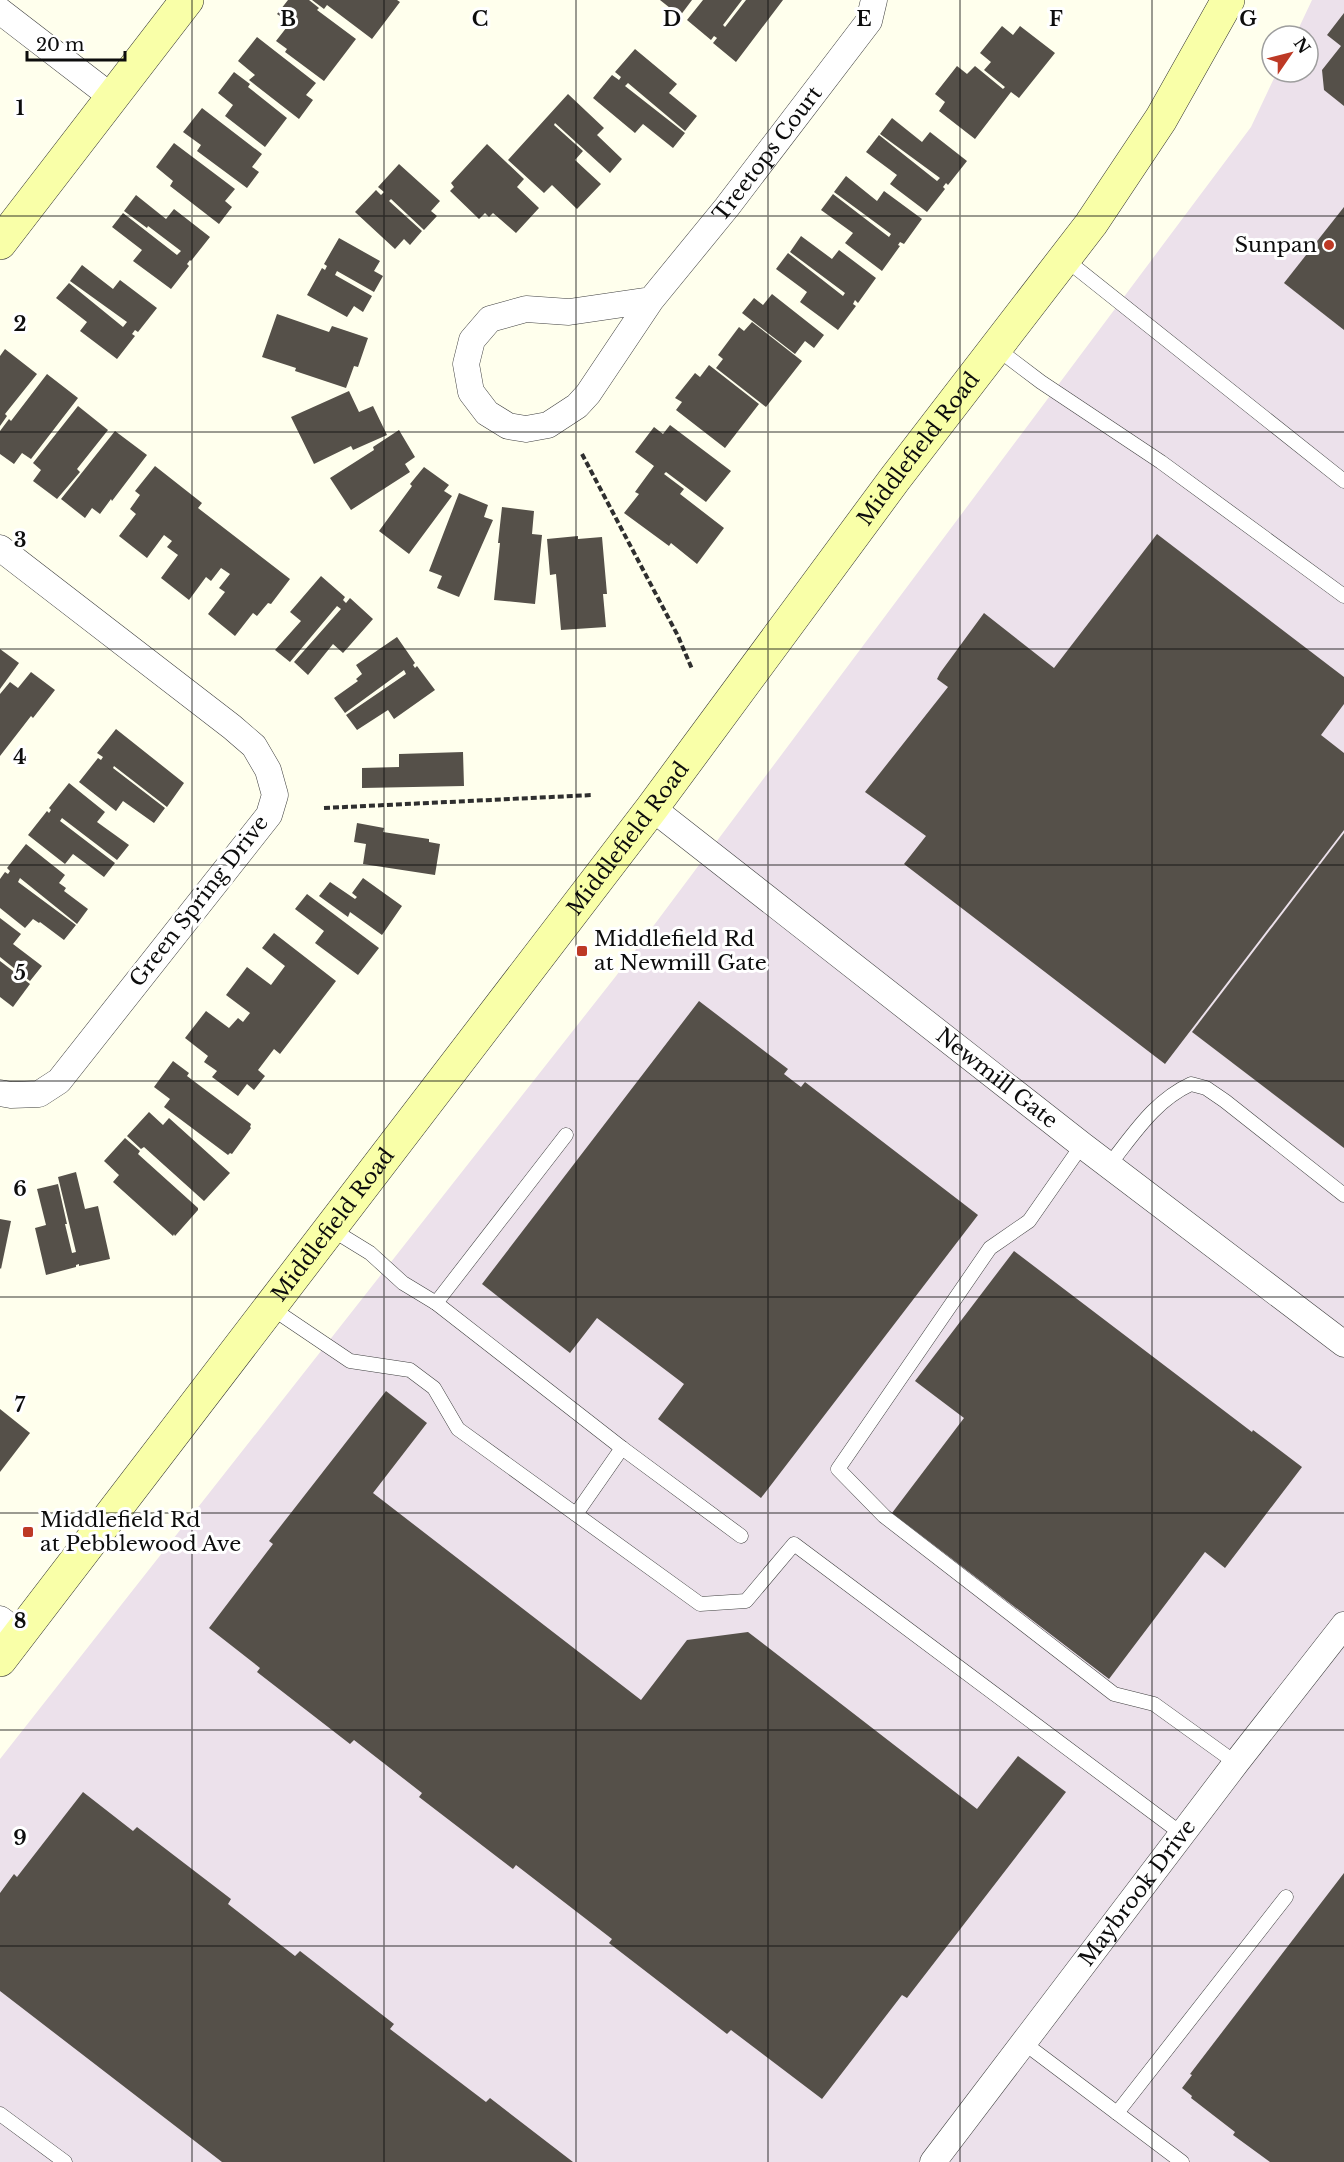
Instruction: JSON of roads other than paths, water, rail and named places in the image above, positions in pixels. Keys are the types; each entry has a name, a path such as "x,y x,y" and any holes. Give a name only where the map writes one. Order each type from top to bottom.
{"main road":[{"path":"0,243 187,0"},
{"name":"Middlefield Road","path":"0,1660 10,1627 331,1229 652,808 894,480 1065,259 1156,127 1228,0"}],"street":[{"name":"Treetops Court","path":"651,300 569,312 526,309 490,319 472,340 466,364 471,392 487,413 508,426 526,429 548,424 570,412 588,394 651,300 727,207 869,21 874,0"},
{"path":"0,11 113,98"},
{"name":"Green Spring Drive","path":"0,548 254,746 268,770 275,795 269,815 59,1081 39,1094 0,1093"},
{"name":"Newmill Gate","path":"652,808 1082,1145 1344,1344"},
{"name":"Maybrook Drive","path":"933,2162 1236,1763 1344,1625"}],"lane":[{"path":"1065,259 1344,481"},
{"path":"996,348 1041,382 1161,462 1344,596"},
{"path":"1109,1165 1146,1117 1162,1101 1191,1084 1206,1088 1225,1101 1344,1195"},
{"path":"436,1303 566,1135"},
{"path":"1082,1145 1029,1221 990,1248 838,1469 884,1516 1114,1694 1154,1704 1236,1763"},
{"path":"331,1229 370,1253 403,1283 436,1303 622,1448 741,1536"},
{"path":"270,1307 350,1361 411,1370 434,1388 458,1429 700,1604 747,1601 794,1544 1182,1834"},
{"path":"576,1514 622,1448"},
{"path":"1117,2113 1286,1897"},
{"path":"1024,2043 1182,2162"},
{"path":"0,2114 65,2162"}],"place":[{"name":"Sunpan","path":"1329,245"},
{"name":"Middlefield Rd at Newmill Gate","path":"582,951"},
{"name":"Middlefield Rd at Pebblewood Ave","path":"28,1532"}]}
